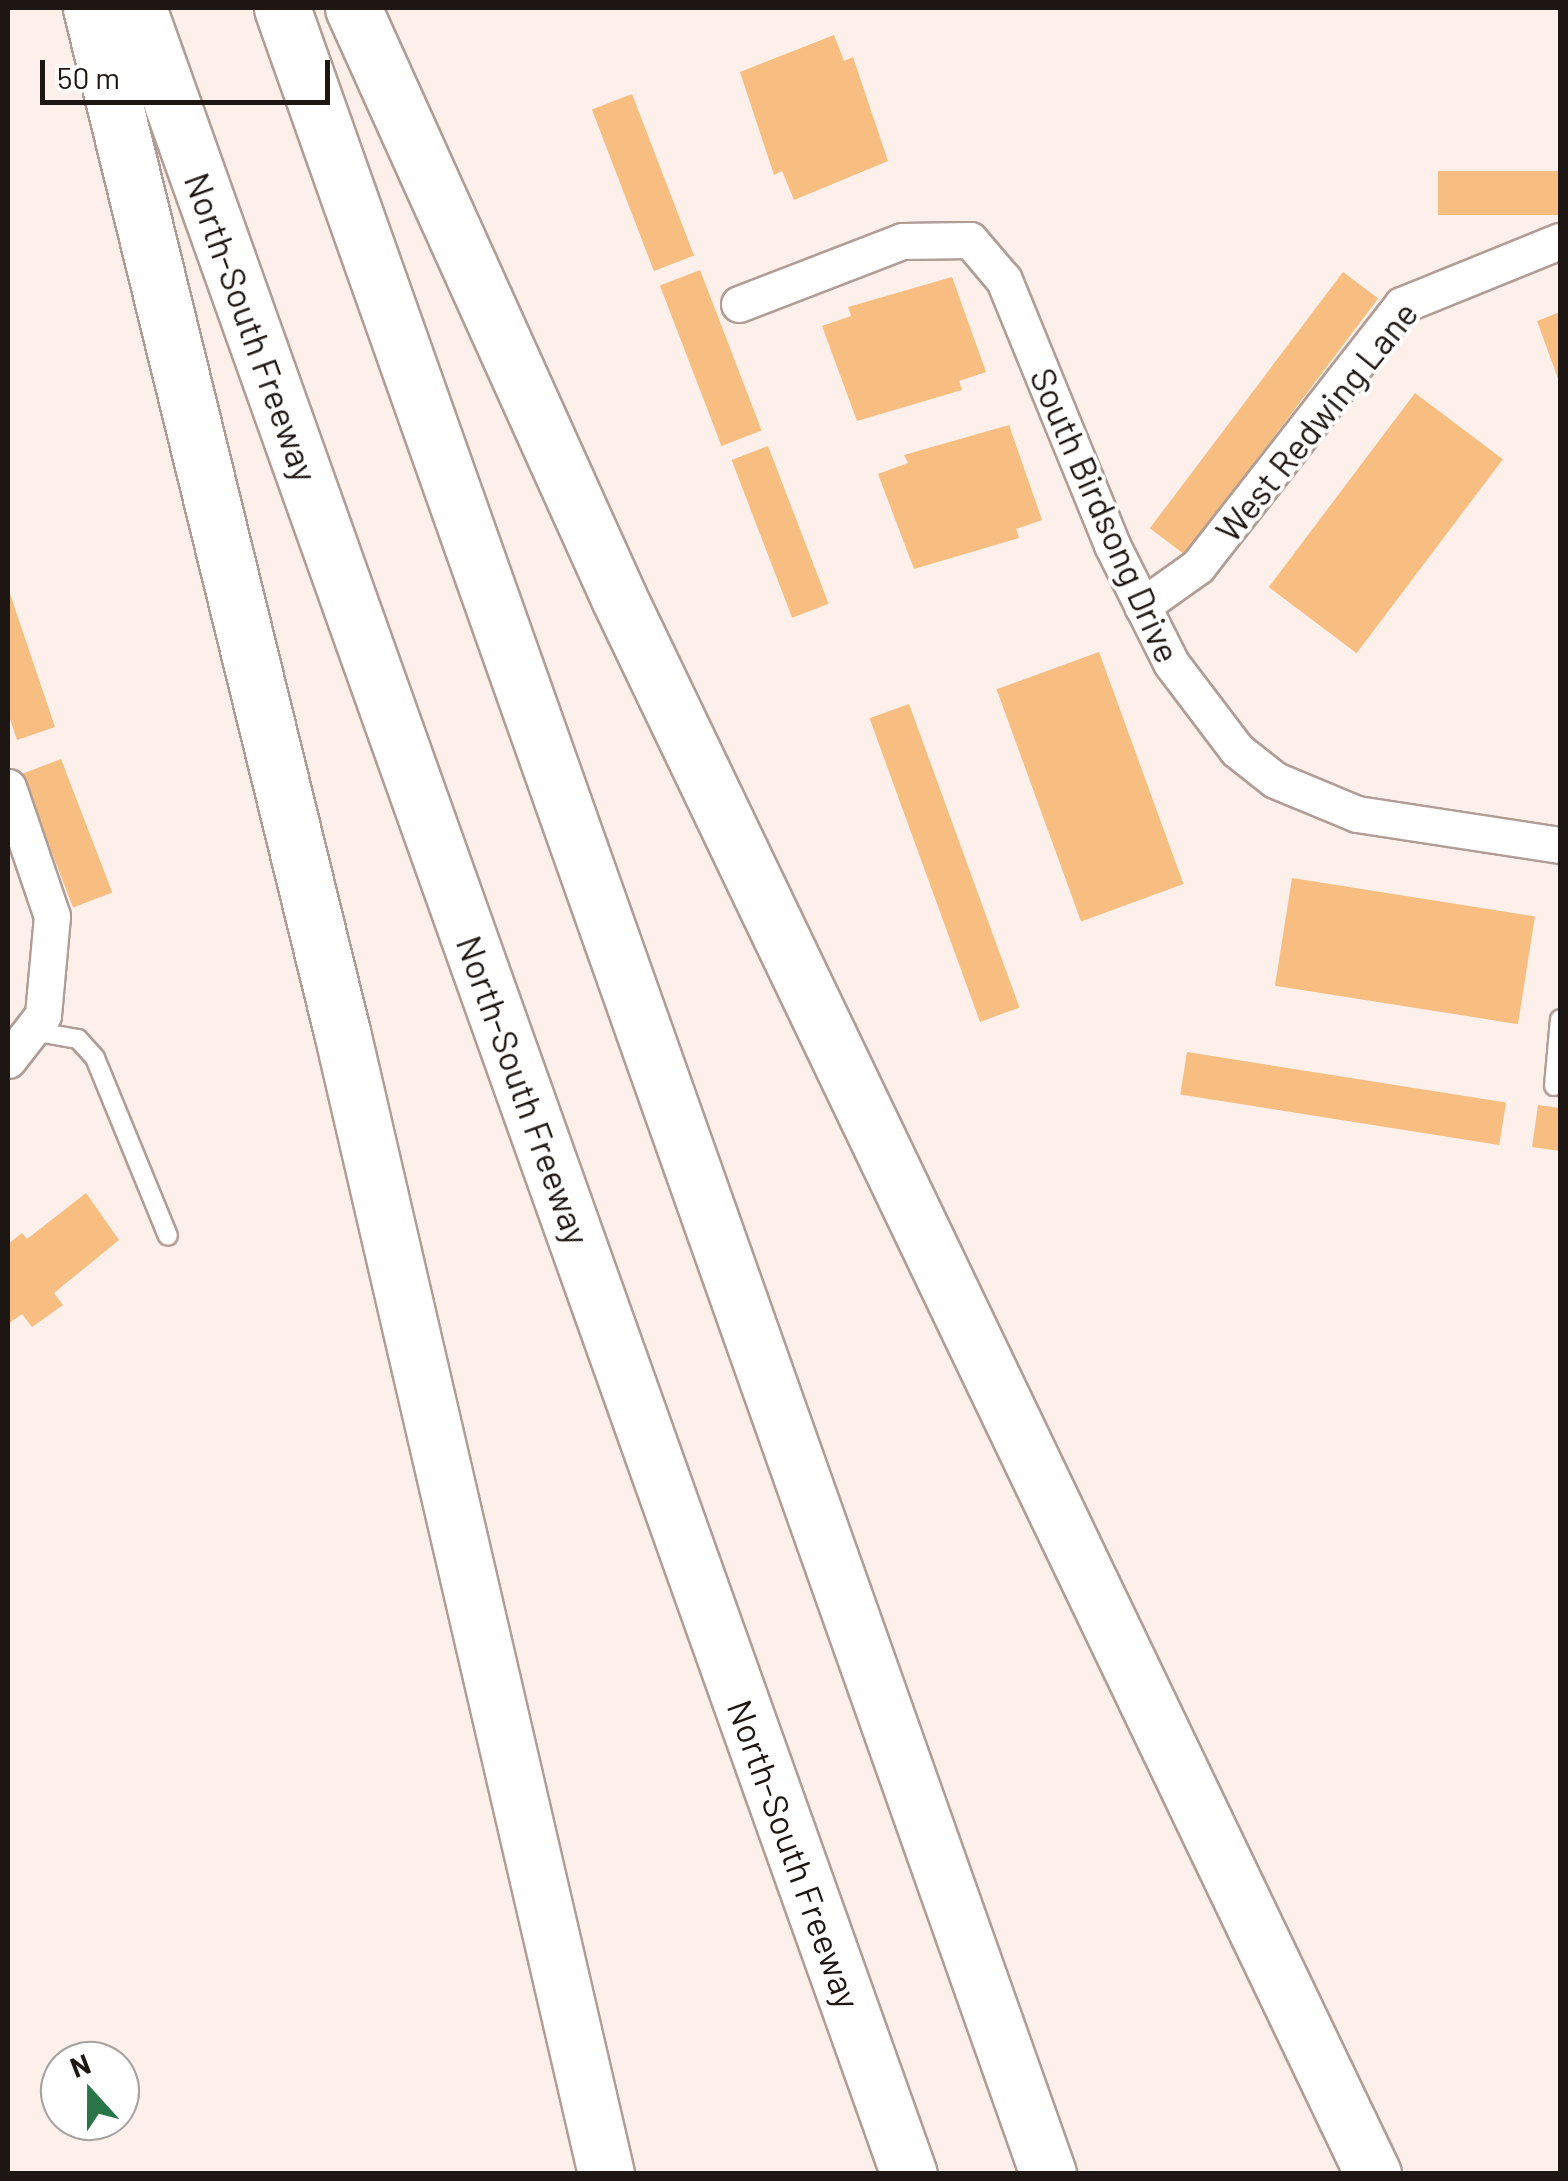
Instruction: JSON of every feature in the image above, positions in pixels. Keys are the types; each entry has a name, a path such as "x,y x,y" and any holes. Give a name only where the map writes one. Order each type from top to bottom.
{"highway":[{"path":"91,8 337,1014 606,2174"},
{"name":"North-South Freeway","path":"138,8 910,2174"},
{"path":"282,8 1048,2174"},
{"path":"353,8 619,598 1292,1998 1372,2174"},
{"path":"1292,1998 1405,2174"}],"street":[{"name":"South Birdsong Drive","path":"738,304 902,241 942,235 990,254 1142,606 1203,714 1275,780 1356,814 1560,845"},
{"name":"West Redwing Lane","path":"1142,606 1198,566 1402,305 1560,241"},
{"path":"8,788 52,916 44,1015 8,1060"}],"lane":[{"path":"1554,1086 1560,1019"},
{"path":"31,1031 78,1039 95,1058 168,1236"}],"building":[{"path":"834,35 844,61 853,57 888,161 794,200 782,171 774,175 740,72"},
{"path":"632,94 694,256 654,271 592,109"},
{"path":"1438,171 1560,171 1560,215 1438,215"},
{"path":"700,270 762,431 721,446 660,285"},
{"path":"1343,272 1378,298 1185,555 1150,528"},
{"path":"952,277 986,372 959,381 962,390 857,421 822,326 851,316 848,307"},
{"path":"1560,312 1560,384 1537,321"},
{"path":"1415,393 1503,459 1357,653 1269,587"},
{"path":"1009,425 1042,520 1016,529 1019,538 914,569 878,474 908,463 904,455"},
{"path":"768,446 829,604 792,618 732,460"},
{"path":"8,588 55,727 17,740 8,713"},
{"path":"1099,652 1183,884 1081,921 997,689"},
{"path":"909,704 1019,1008 980,1022 870,718"},
{"path":"61,759 112,893 73,908 22,774"},
{"path":"1292,878 1535,916 1518,1024 1275,986"},
{"path":"1187,1052 1506,1103 1499,1145 1180,1094"},
{"path":"1538,1105 1560,1108 1560,1151 1532,1147"},
{"path":"86,1193 119,1240 54,1293 63,1305 32,1327 22,1314 8,1324 8,1244 22,1233 27,1239"}]}
